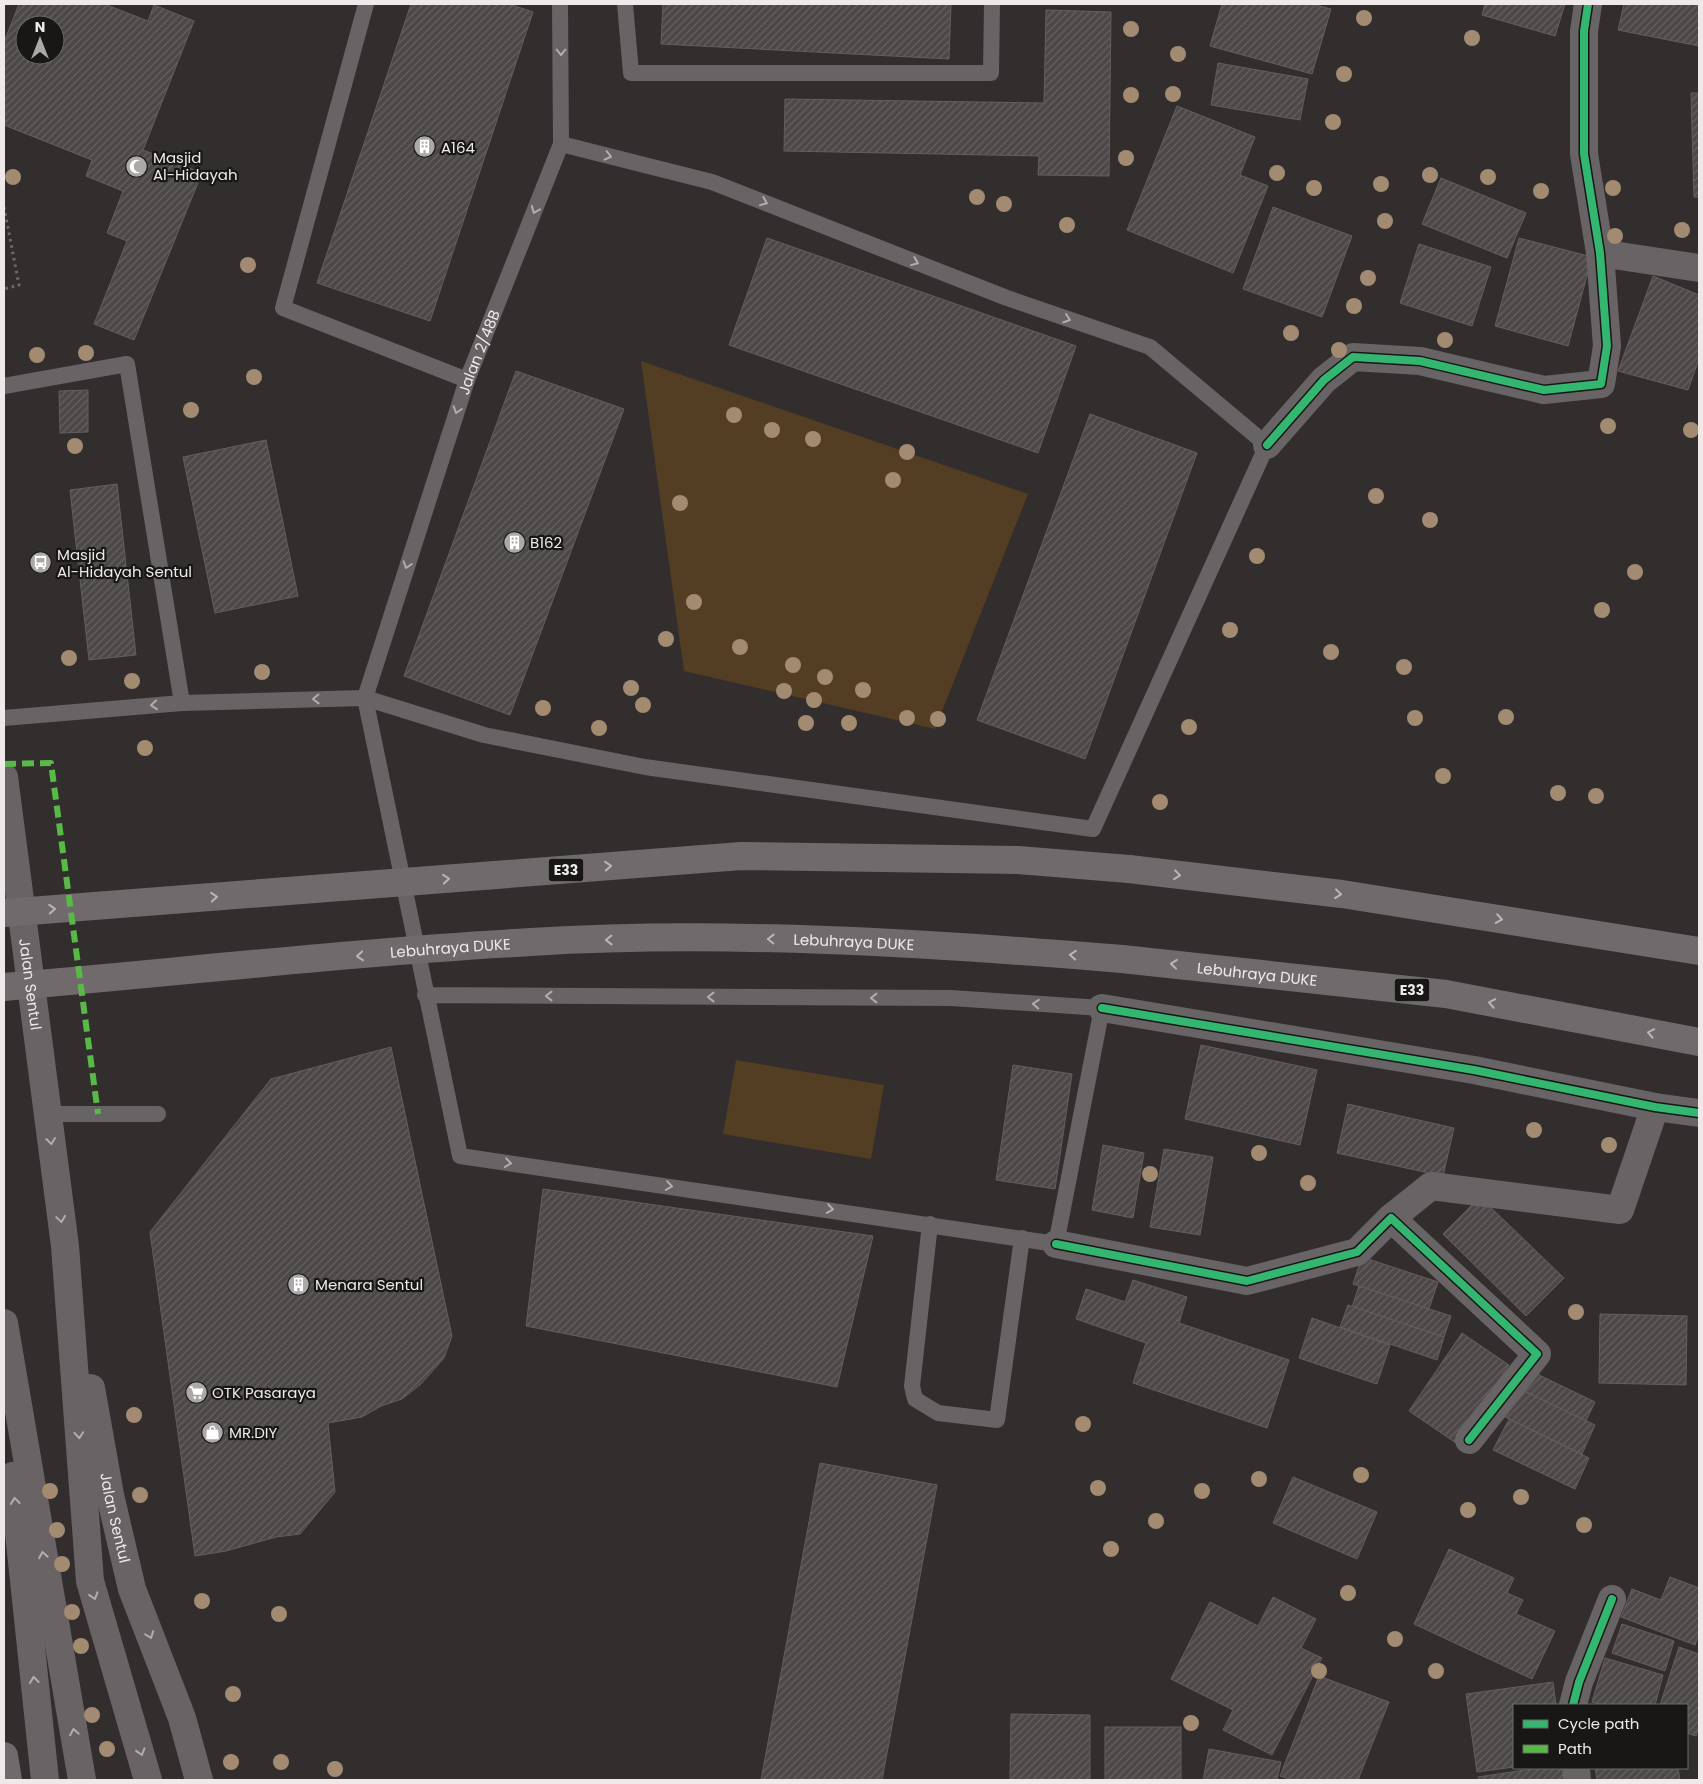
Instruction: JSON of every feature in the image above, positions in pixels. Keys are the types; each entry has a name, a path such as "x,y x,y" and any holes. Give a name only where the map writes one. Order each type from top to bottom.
{"highway":[{"name":"E33","path":"4,913 741,856 1018,860 1129,869 1342,894 1699,951"},
{"name":"Lebuhraya DUKE","path":"4,987 533,942 709,938 784,940 996,948 1122,959 1446,994 1699,1042"},
{"path":"4,1756 8,1780"}],"main road":[{"name":"Jalan Sentul","path":"4,777 57,1192 110,1494 132,1589 182,1718 199,1780"},
{"path":"65,1246 90,1581 148,1780"},
{"path":"4,1323 82,1780"},
{"path":"4,1393 45,1780"}],"street":[{"path":"1267,444 1324,380 1353,357 1420,361 1544,390 1601,384 1607,346 1600,253 1584,154 1584,31 1588,4"},
{"path":"1600,253 1699,268"},
{"path":"1102,1008 1474,1070 1655,1107 1699,1114"},
{"path":"1056,1244 1247,1281 1357,1252 1391,1218 1432,1186 1620,1210 1655,1107"},
{"path":"1391,1218 1538,1354 1469,1440"},
{"path":"1573,1704 1579,1682 1612,1599"}],"lane":[{"path":"366,4 283,308 467,380"},
{"name":"Jalan 2/48B","path":"365,698 467,380 561,144 560,4"},
{"path":"625,4 631,73 991,73 992,4"},
{"path":"4,718 182,703 365,698 484,735 645,767 1093,829 1267,444 1150,347 1008,298 712,182 561,144"},
{"path":"4,386 127,364 182,703"},
{"path":"365,698 426,995 460,1156 1056,1244 1102,1008 951,998 426,995"},
{"path":"48,1114 158,1114"},
{"path":"930,1224 912,1386 915,1399 938,1413 997,1420 1022,1238"}],"path":[{"path":"4,207 19,285 4,289"}],"shaded area":[{"path":"641,361 1028,494 935,729 684,671"},
{"path":"736,1060 884,1085 871,1159 723,1134"}],"building":[{"name":"Masjid Al-Hidayah","path":"19,4 104,4 148,21 154,5 194,21 143,150 202,173 134,340 94,324 127,241 107,233 123,191 86,176 92,160 4,125 4,42"},
{"name":"A164","path":"411,4 509,4 533,12 430,321 317,283"},
{"path":"663,4 951,4 949,59 661,44"},
{"path":"1222,4 1312,4 1331,9 1312,74 1210,46"},
{"path":"1485,4 1565,4 1555,36 1482,15"},
{"path":"1624,4 1699,4 1699,46 1618,30"},
{"path":"1046,10 1111,12 1109,176 1038,175 1039,156 784,151 785,99 1044,103"},
{"path":"1218,63 1308,79 1300,120 1211,105"},
{"path":"1691,93 1699,93 1699,197 1694,197"},
{"path":"1177,106 1255,137 1240,175 1268,186 1233,273 1127,230"},
{"path":"1441,178 1526,213 1507,258 1422,224"},
{"path":"1273,207 1352,236 1322,317 1243,289"},
{"path":"767,238 1076,346 1038,453 729,345"},
{"path":"1519,238 1592,257 1568,346 1495,326"},
{"path":"1419,244 1491,267 1472,326 1400,303"},
{"path":"1653,276 1699,295 1699,359 1688,390 1618,371"},
{"name":"B162","path":"516,371 624,409 510,715 404,676"},
{"path":"88,390 88,432 60,433 59,391"},
{"path":"1090,414 1197,453 1085,759 977,720"},
{"path":"266,440 298,596 215,613 183,457"},
{"path":"117,484 136,655 89,660 70,490"},
{"path":"1201,1045 1317,1070 1300,1145 1185,1119"},
{"name":"Menara Sentul","path":"391,1047 452,1336 444,1358 421,1384 402,1399 381,1406 362,1417 328,1423 335,1492 300,1534 276,1537 226,1551 195,1556 150,1232 271,1079"},
{"path":"1013,1065 1072,1074 1055,1189 996,1180"},
{"path":"1348,1104 1454,1128 1443,1176 1337,1153"},
{"path":"1103,1145 1144,1153 1133,1218 1092,1210"},
{"path":"1164,1149 1213,1157 1200,1235 1150,1227"},
{"path":"543,1189 873,1236 837,1387 526,1326"},
{"path":"1480,1197 1564,1278 1526,1316 1443,1234"},
{"path":"1362,1257 1438,1282 1429,1309 1353,1284"},
{"path":"1133,1280 1187,1297 1179,1323 1289,1360 1267,1428 1133,1383 1146,1343 1076,1319 1086,1289 1125,1302"},
{"path":"1359,1286 1451,1316 1444,1337 1352,1307"},
{"path":"1348,1305 1444,1337 1437,1360 1340,1327"},
{"path":"1600,1314 1687,1316 1686,1385 1599,1383"},
{"path":"1312,1318 1390,1345 1377,1384 1299,1358"},
{"path":"1462,1333 1509,1365 1456,1443 1409,1411"},
{"path":"1533,1372 1595,1402 1586,1421 1524,1391"},
{"path":"1524,1391 1595,1425 1582,1454 1501,1415"},
{"path":"1509,1419 1589,1458 1575,1489 1493,1450"},
{"path":"820,1463 937,1485 882,1780 761,1780"},
{"path":"1293,1477 1377,1512 1357,1559 1273,1523"},
{"path":"1449,1549 1514,1578 1507,1593 1523,1600 1516,1614 1555,1631 1532,1679 1414,1624"},
{"path":"1670,1577 1699,1588 1699,1634 1695,1645 1621,1617 1632,1589 1661,1600"},
{"path":"1273,1597 1316,1619 1301,1648 1322,1658 1272,1755 1223,1730 1233,1710 1171,1679 1210,1602 1258,1626"},
{"path":"1622,1624 1674,1641 1665,1671 1612,1653"},
{"path":"1679,1647 1699,1654 1699,1726 1696,1736 1688,1733 1688,1704 1660,1704"},
{"path":"1605,1658 1663,1675 1655,1704 1599,1704 1592,1702"},
{"path":"1319,1676 1389,1702 1358,1780 1292,1780 1280,1776"},
{"path":"1553,1682 1556,1704 1513,1704 1513,1767 1477,1772 1466,1694"},
{"path":"1011,1714 1090,1715 1090,1780 1010,1780"},
{"path":"1105,1727 1181,1727 1181,1780 1105,1780"},
{"path":"1209,1749 1281,1762 1277,1780 1203,1780"},
{"path":"1532,1769 1566,1769 1568,1780 1479,1780 1478,1777"},
{"path":"1595,1769 1678,1769 1680,1780 1597,1780"}],"marked path":[{"path":"4,764 51,763 98,1114"}],"cycle path":[{"path":"1267,445 1324,380 1353,357 1420,361 1544,390 1601,384 1607,346 1600,253 1584,154 1584,31 1588,4"},
{"path":"1102,1008 1474,1070 1655,1107 1699,1113"},
{"path":"1056,1244 1247,1281 1357,1252 1391,1218 1537,1354 1469,1440"},
{"path":"1573,1704 1579,1682 1612,1599"}],"place":[{"name":"A164","path":"425,147"},
{"name":"Masjid Al-Hidayah","path":"137,166"},
{"name":"B162","path":"514,542"},
{"name":"Masjid Al-Hidayah Sentul","path":"41,563"},
{"name":"Menara Sentul","path":"299,1284"},
{"name":"OTK Pasaraya","path":"196,1392"},
{"name":"MR.DIY","path":"213,1432"}]}
